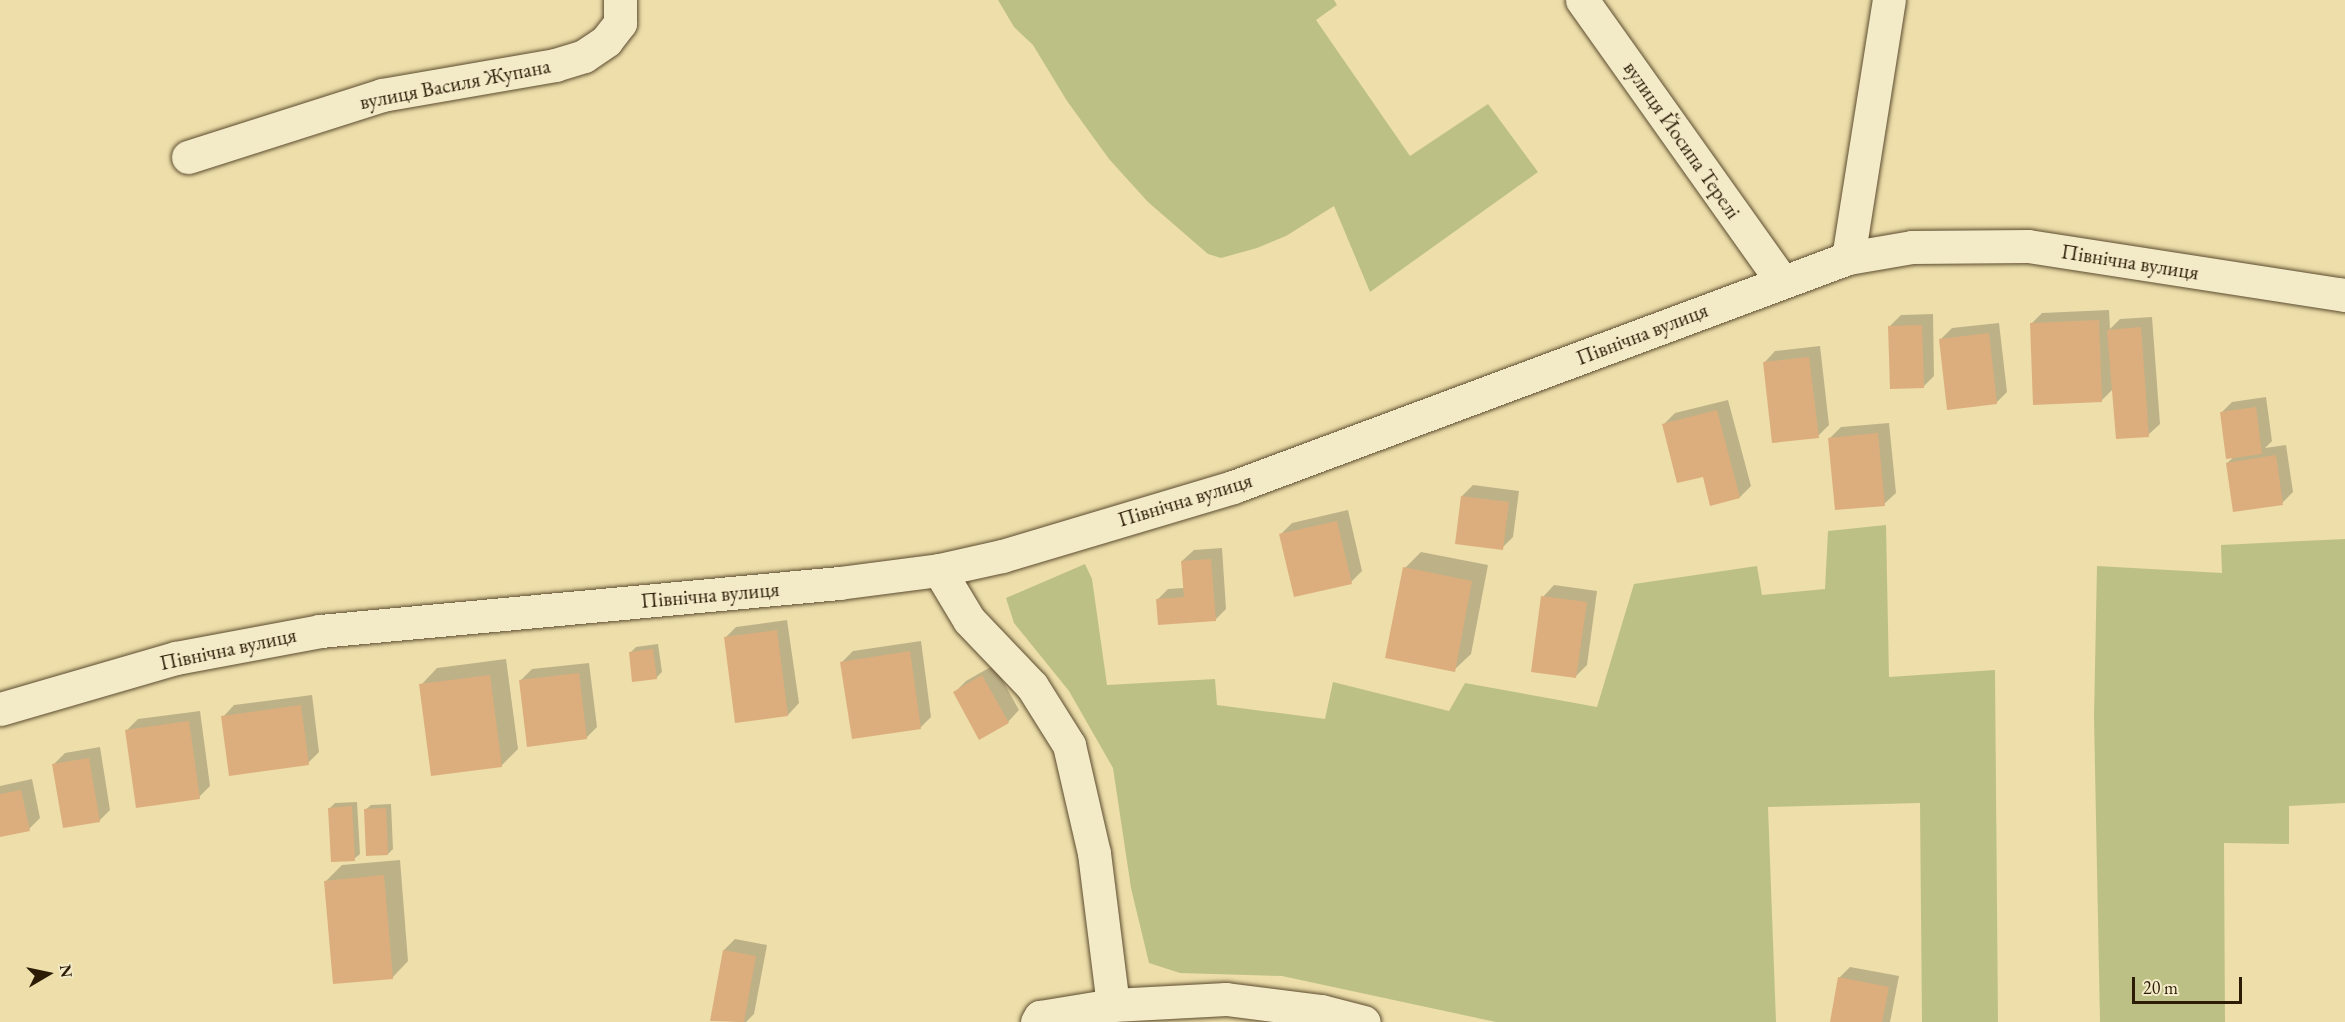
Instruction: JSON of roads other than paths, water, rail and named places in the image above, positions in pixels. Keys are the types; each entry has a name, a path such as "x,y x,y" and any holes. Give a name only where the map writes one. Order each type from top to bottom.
{"street":[{"name":"вулиця Василя Жупана","path":"188,157 382,95 555,65 584,56 606,42 620,22 620,0"},
{"name":"вулиця Йосипа Терелі","path":"1582,0 1782,281"},
{"path":"1848,258 1889,0"},
{"name":"Північна вулиця","path":"0,709 176,658 320,631 839,583 939,570 1002,556 1233,487 1848,258 1912,247 2028,246 2345,295"},
{"path":"939,570 969,620 1032,686 1069,745 1094,853 1113,1005"},
{"path":"1037,1022 1040,1017 1113,1005 1321,1011 1364,1022"}]}
